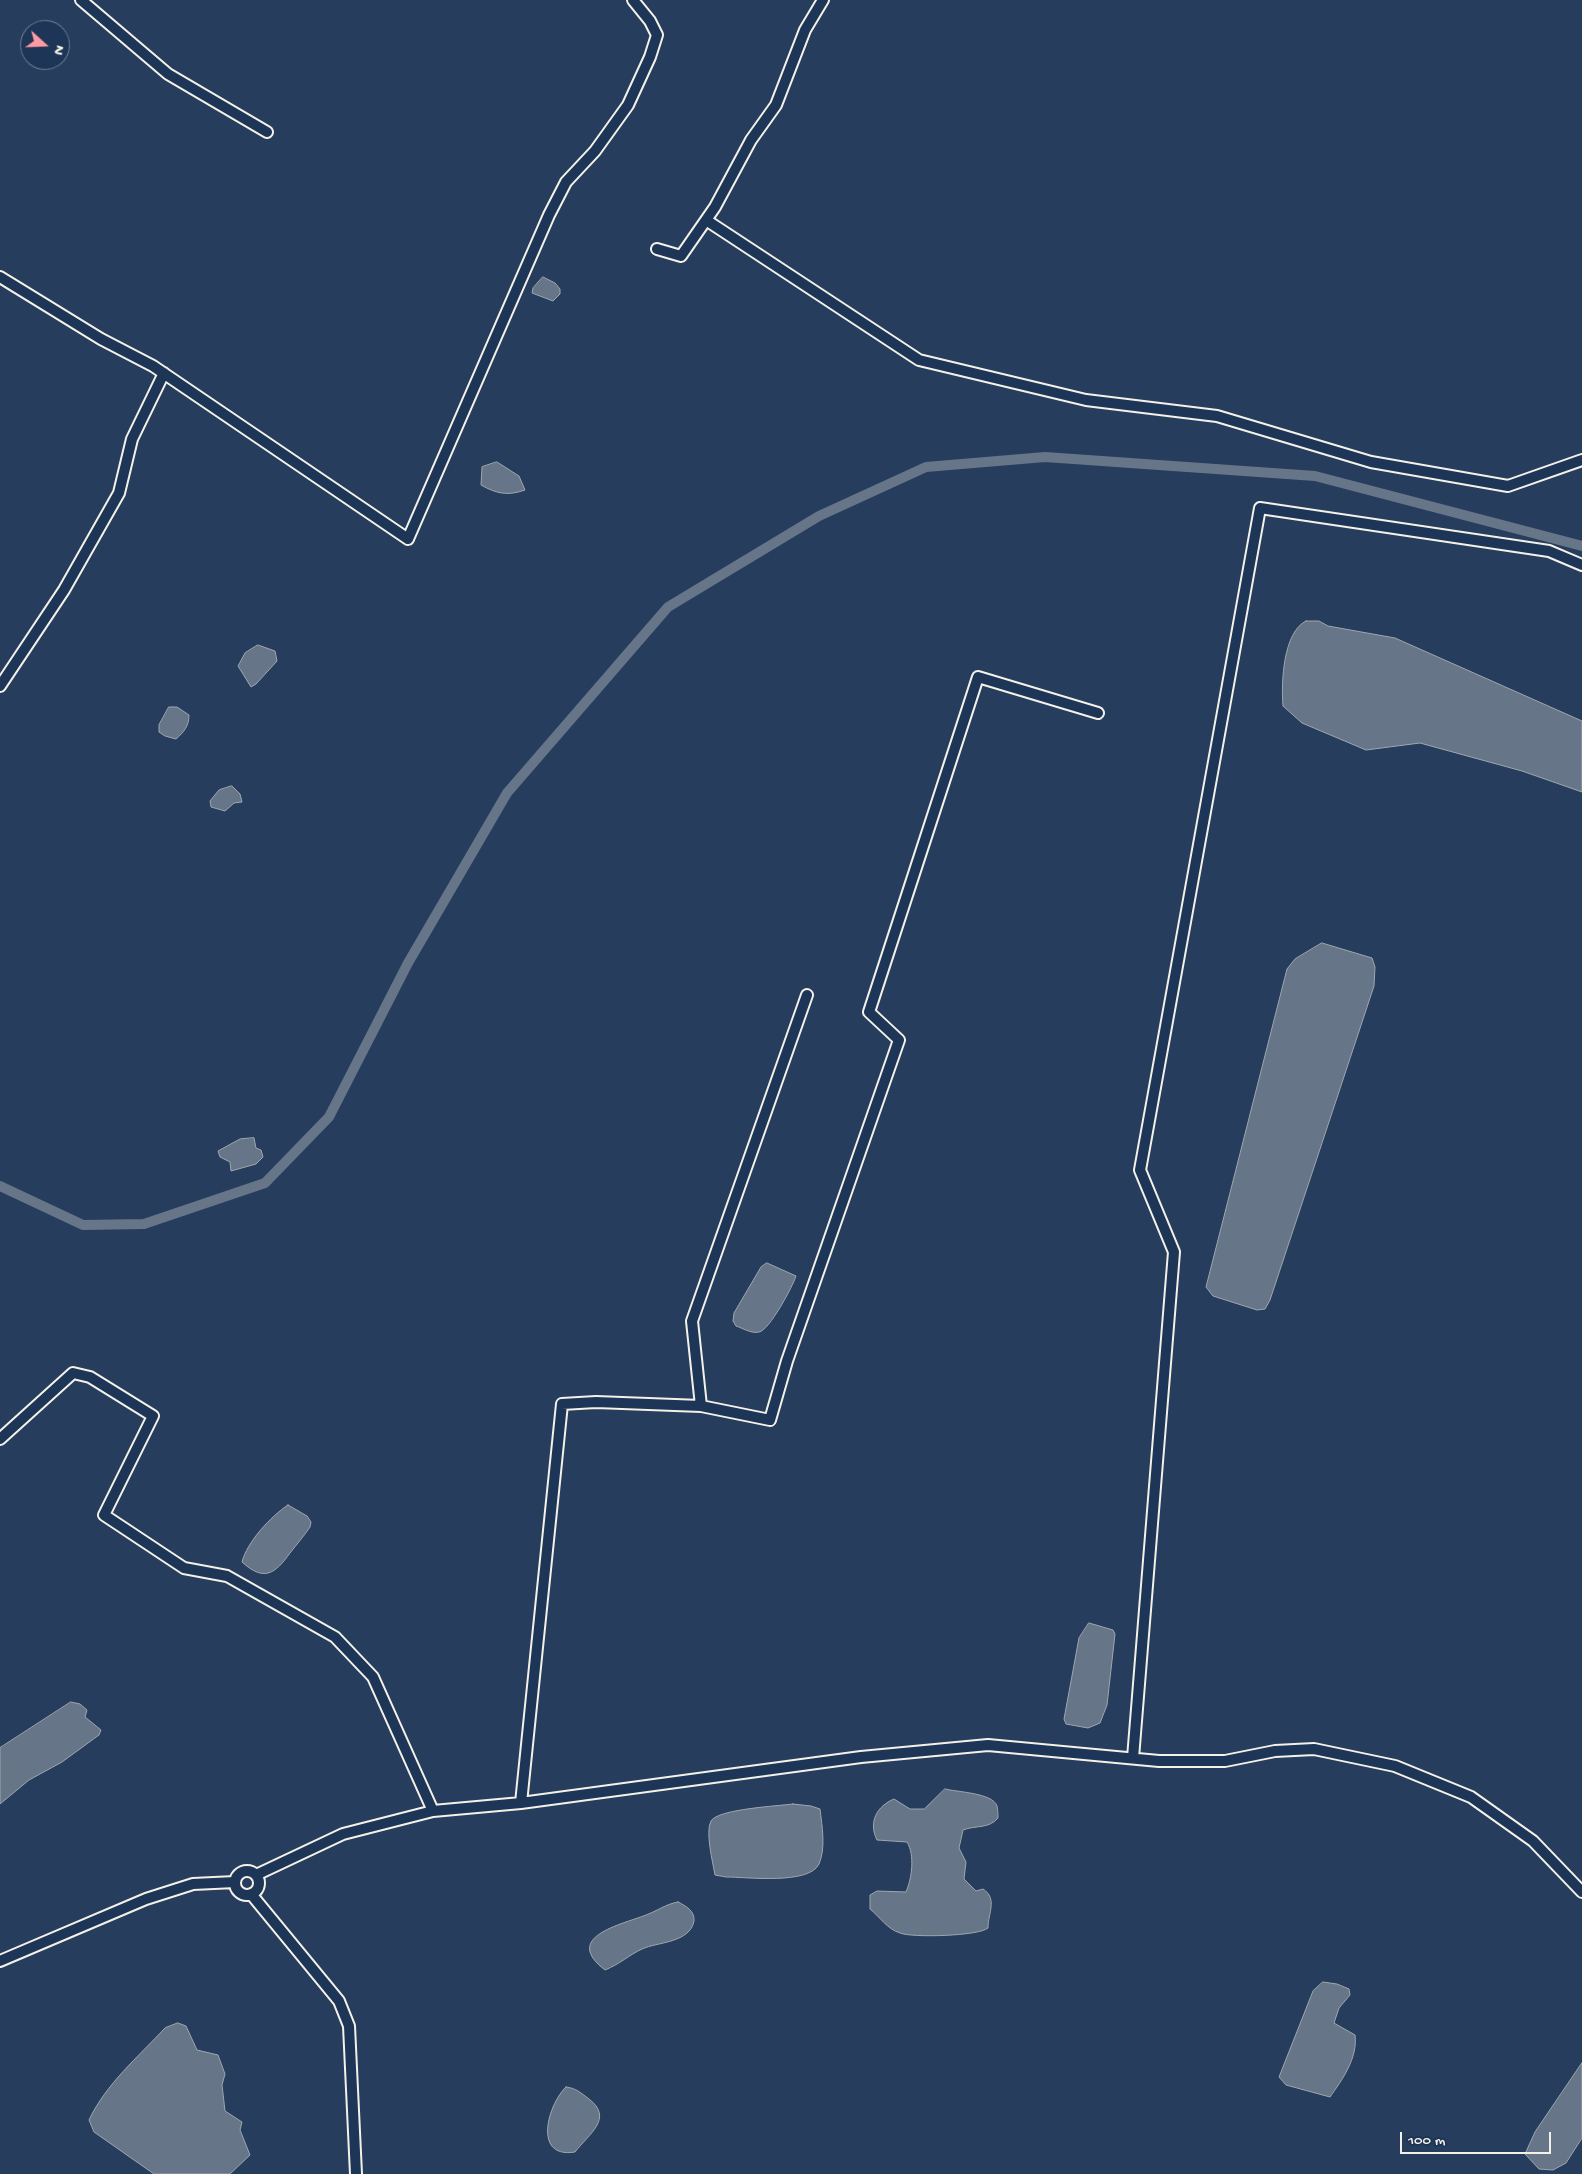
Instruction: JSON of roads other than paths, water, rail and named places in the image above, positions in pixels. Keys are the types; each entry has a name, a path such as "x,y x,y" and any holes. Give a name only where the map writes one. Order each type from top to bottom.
{"street":[{"path":"81,0 168,74 267,132"},
{"path":"0,277 102,339 164,373 408,539 549,215 566,182 595,151 628,105 650,57 656,35 650,21 633,0"},
{"path":"657,249 681,256 706,220 751,140 776,105 805,30 822,0"},
{"path":"706,220 919,360 1086,400 1217,416 1371,462 1508,486 1582,460"},
{"path":"0,686 64,590 119,493 132,439 164,373"},
{"path":"1133,1758 1174,1252 1140,1170 1260,508 1549,551 1582,565"},
{"path":"521,1804 562,1404 596,1402 701,1406 770,1420 787,1361 899,1040 868,1012 978,677 1098,713"},
{"path":"701,1406 692,1321 807,995"},
{"path":"0,1439 73,1373 90,1377 153,1416 104,1515 184,1568 227,1576 335,1637 373,1676 433,1811"},
{"path":"256,1875 343,1834 433,1811 521,1804 861,1757 988,1745 1159,1761 1225,1761 1275,1751 1314,1749 1395,1766 1471,1797 1533,1841 1582,1892"},
{"path":"248,1871 256,1875 259,1884 255,1892 246,1895 238,1891 235,1882 239,1874 248,1871"},
{"path":"0,1961 146,1899 193,1884 235,1882"},
{"path":"251,1894 339,2001 349,2026 356,2174"}],"water":[{"path":"543,277 555,283 560,289 560,294 553,301 532,293 533,288"},
{"path":"497,462 519,476 525,490 503,493 481,485 482,467"},
{"path":"1306,621 1319,621 1328,626 1395,638 1582,721 1582,792 1522,771 1420,743 1366,750 1302,723 1283,706 1283,672 1292,636 1298,627"},
{"path":"258,645 275,651 277,661 251,687 238,666 245,653"},
{"path":"169,707 177,707 189,715 185,728 176,739 159,732 159,725"},
{"path":"232,786 240,794 242,802 234,803 225,811 211,807 210,801 219,790"},
{"path":"1322,943 1372,958 1375,967 1374,986 1270,1300 1265,1309 1257,1310 1213,1296 1206,1287 1287,969 1295,959"},
{"path":"254,1138 256,1148 261,1150 263,1157 256,1164 231,1171 230,1162 220,1157 218,1151 240,1139"},
{"path":"767,1263 796,1276 786,1298 769,1324 759,1332 753,1332 736,1326 733,1321 734,1313 761,1267"},
{"path":"288,1505 307,1516 311,1522 310,1527 279,1566 269,1573 257,1572 242,1562 245,1554 261,1530"},
{"path":"1089,1623 1113,1630 1115,1634 1107,1705 1100,1723 1088,1728 1066,1724 1064,1719 1079,1638"},
{"path":"71,1702 80,1704 87,1710 85,1717 101,1730 99,1735 62,1762 29,1780 0,1804 0,1748"},
{"path":"945,1789 989,1798 997,1806 998,1818 991,1824 963,1830 959,1848 966,1862 964,1879 976,1891 983,1889 990,1897 991,1907 988,1928 972,1933 945,1935 907,1935 900,1933 887,1926 870,1909 870,1895 877,1891 906,1892 911,1873 910,1847 907,1842 877,1840 873,1827 874,1821 879,1810 894,1799 910,1809 924,1809"},
{"path":"793,1804 820,1809 823,1837 822,1851 819,1864 813,1871 803,1875 777,1878 715,1875 709,1840 711,1821 716,1817 736,1811"},
{"path":"678,1902 689,1909 694,1917 691,1928 686,1934 672,1941 642,1949 605,1970 593,1959 590,1949 592,1941 600,1934 610,1928"},
{"path":"1323,1982 1337,1984 1349,1989 1350,1995 1339,2008 1334,2023 1355,2035 1352,2060 1330,2097 1286,2085 1279,2077 1313,1991"},
{"path":"178,2023 186,2026 197,2050 218,2055 225,2074 222,2085 225,2111 242,2122 240,2130 250,2155 230,2174 154,2174 94,2132 89,2120 104,2095 123,2071 165,2028"},
{"path":"1582,2063 1582,2138 1566,2163 1553,2170 1539,2169 1525,2154 1535,2132"},
{"path":"566,2087 576,2090 589,2099 596,2106 599,2113 597,2126 575,2152 562,2152 553,2147 549,2139 550,2117 559,2095"}],"waterway":[{"path":"0,1186 83,1225 144,1224 265,1183 329,1117 408,963 507,793 668,607 819,516 926,467 1045,457 1315,476 1582,546"}]}
